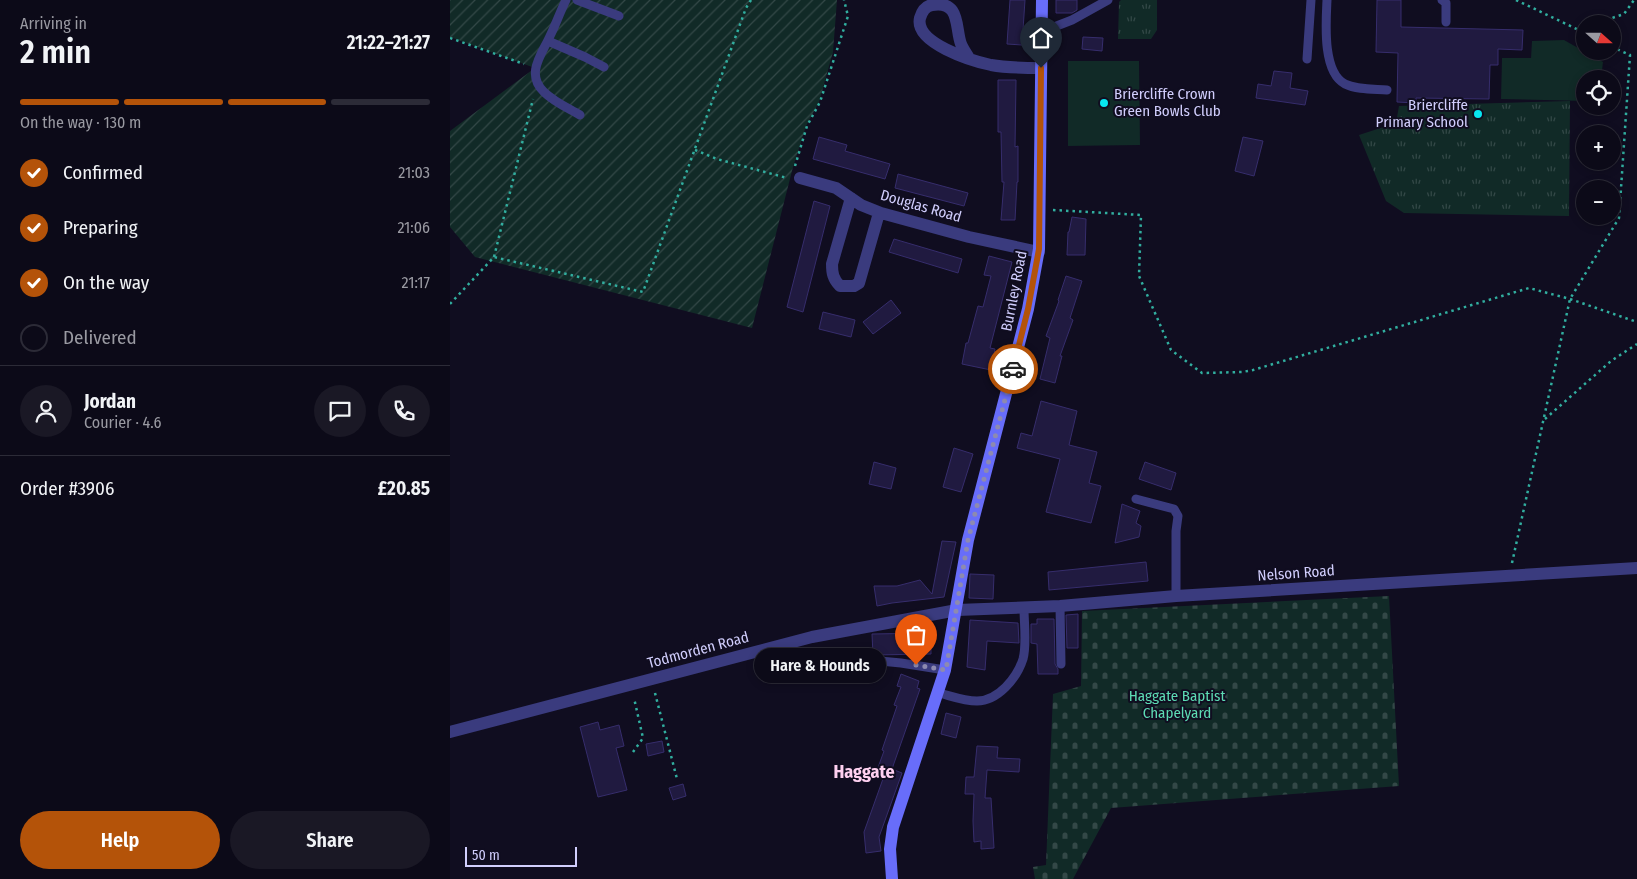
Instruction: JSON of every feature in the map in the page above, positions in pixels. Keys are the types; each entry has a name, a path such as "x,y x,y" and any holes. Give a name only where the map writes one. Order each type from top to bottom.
{"street":[{"name":"Burnley Road","path":"892,879 890,849 893,827 946,670 968,540 1028,309 1038,252 1042,0"},
{"path":"969,58 961,43 956,16 950,7 941,4 930,5 924,9 920,19 921,30 927,38 939,46 969,58 996,66 1041,68"},
{"name":"Douglas Road","path":"799,178 836,188 861,205 879,212 969,237 1038,252"},
{"path":"851,198 832,264 832,272 840,286 854,286 859,282 879,212"},
{"name":"Nelson Road","path":"956,610 1060,606 1176,596 1637,568"},
{"name":"Todmorden Road","path":"450,732 812,637 956,610"}],"lane":[{"path":"566,0 535,68 535,78 542,91 553,100 580,115"},
{"path":"577,0 619,16"},
{"path":"1042,25 1054,27 1072,20 1108,0"},
{"path":"1307,59 1311,0"},
{"path":"1326,0 1327,42 1330,61 1335,74 1344,83 1356,87 1387,90"},
{"path":"1442,0 1446,3 1446,22"},
{"path":"548,41 604,67"},
{"path":"1136,499 1174,509 1178,516 1176,531 1176,596"},
{"path":"1060,606 1061,664"},
{"path":"939,693 964,700 978,701 988,700 1003,690 1015,676 1023,659 1024,608"},
{"path":"810,670 880,661 946,670"}],"path":[{"path":"494,257 643,292 746,8 751,0"},
{"path":"695,150 717,160 787,178 799,178 794,167 808,126 820,102 848,16 844,0"},
{"path":"1516,0 1576,29"},
{"path":"1621,15 1624,14 1634,0"},
{"path":"450,38 535,68"},
{"path":"1509,576 1570,299 1619,218 1630,56 1621,52"},
{"path":"450,304 494,257 537,83"},
{"path":"1040,210 1141,215 1139,276 1171,350 1202,373 1253,370 1529,288 1570,299 1637,322"},
{"path":"1544,420 1611,361 1637,344"},
{"path":"654,679 656,696 677,779"},
{"path":"633,752 643,738 634,697 634,684"}],"green space":[{"path":"450,0 837,0 833,52 819,102 806,126 793,167 752,328 475,257 450,227 450,131 535,68 450,37"},
{"path":"1121,0 1157,0 1157,30 1151,39 1118,39 1119,2"},
{"path":"1564,40 1576,47 1576,60 1599,60 1603,62 1602,70 1576,70 1576,101 1501,99 1502,58 1531,58 1532,41"},
{"name":"Briercliffe Crown Green Bowls Club","path":"1068,61 1139,61 1140,145 1068,146"},
{"path":"1570,101 1569,216 1404,213 1386,201 1359,135 1396,123 1399,106"},
{"name":"Haggate Baptist Chapelyard","path":"1389,596 1399,786 1111,808 1073,879 1035,879 1033,867 1046,865 1053,694 1081,686 1082,611"}],"building":[{"path":"1010,0 1025,0 1022,45 1007,44"},
{"path":"1056,0 1077,0 1077,10 1072,13 1056,13"},
{"path":"1377,0 1401,0 1401,27 1523,30 1522,50 1498,49 1498,65 1490,65 1489,99 1416,98 1416,103 1397,102 1398,53 1376,52"},
{"path":"1083,37 1103,38 1102,51 1082,49"},
{"path":"1274,71 1292,73 1290,88 1308,91 1305,105 1256,98 1258,84 1271,86"},
{"path":"998,80 1016,80 1015,147 1018,146 1018,182 1015,220 1001,220 1004,182 1002,182 1001,132 998,132"},
{"path":"819,137 847,145 845,151 890,164 885,179 813,159"},
{"path":"1243,137 1263,141 1254,176 1235,171"},
{"path":"898,174 968,193 964,206 895,188"},
{"path":"814,201 830,206 803,312 787,307"},
{"path":"1072,217 1086,219 1085,255 1067,255 1068,232"},
{"path":"894,239 962,259 958,273 889,252"},
{"path":"989,256 1012,262 990,348 995,349 991,370 962,364 966,343 968,343 978,306 983,307 991,276 984,275"},
{"path":"1066,276 1082,281 1070,318 1073,320 1060,356 1062,356 1055,383 1040,379 1050,338 1046,336"},
{"path":"891,300 901,313 873,334 863,322"},
{"path":"823,312 855,320 851,337 819,329"},
{"path":"1041,401 1077,411 1069,445 1097,452 1089,483 1101,486 1091,523 1046,512 1060,459 1017,448 1021,433 1032,436"},
{"path":"954,448 973,454 961,492 943,487"},
{"path":"874,462 896,468 891,489 869,484"},
{"path":"1145,462 1176,473 1171,490 1139,479"},
{"path":"1122,504 1140,511 1136,523 1141,526 1139,537 1115,543"},
{"path":"942,541 956,542 944,597 877,606 874,586 897,586 920,580 932,594"},
{"path":"1146,562 1148,581 1049,590 1048,572"},
{"path":"970,574 994,575 993,599 969,598"},
{"path":"1078,614 1078,648 1067,648 1066,615"},
{"path":"1037,619 1054,619 1055,664 1058,674 1038,674 1037,644 1031,643 1031,624 1037,624"},
{"path":"970,620 1018,623 1019,643 987,641 985,670 967,667"},
{"path":"931,633 931,654 873,655 872,634"},
{"path":"901,674 919,681 917,688 920,689 892,769 902,773 879,837 881,851 866,853 864,832 884,776 876,773 897,706 894,705 901,687 897,686"},
{"path":"946,713 961,717 956,738 941,734"},
{"path":"598,722 600,730 619,725 624,746 616,748 627,790 598,797 580,727"},
{"path":"662,741 664,752 648,756 646,744"},
{"path":"977,746 998,747 997,758 1020,759 1019,772 987,770 985,798 991,798 994,848 981,849 981,841 974,842 974,794 965,794 966,777 974,777"},
{"path":"683,784 686,796 673,800 669,788"}],"way so far":[{"path":"916,665 946,670 968,540 1013,369"}],"place":[{"name":"Briercliffe Crown Green Bowls Club","path":"1104,103"},
{"name":"Briercliffe Primary School","path":"1478,114"},
{"name":"Hare & Hounds","path":"916,665"}],"district":[{"name":"Haggate","path":"864,772"}],"route":[{"path":"1013,369 1028,309 1039,249 1041,68"}]}
